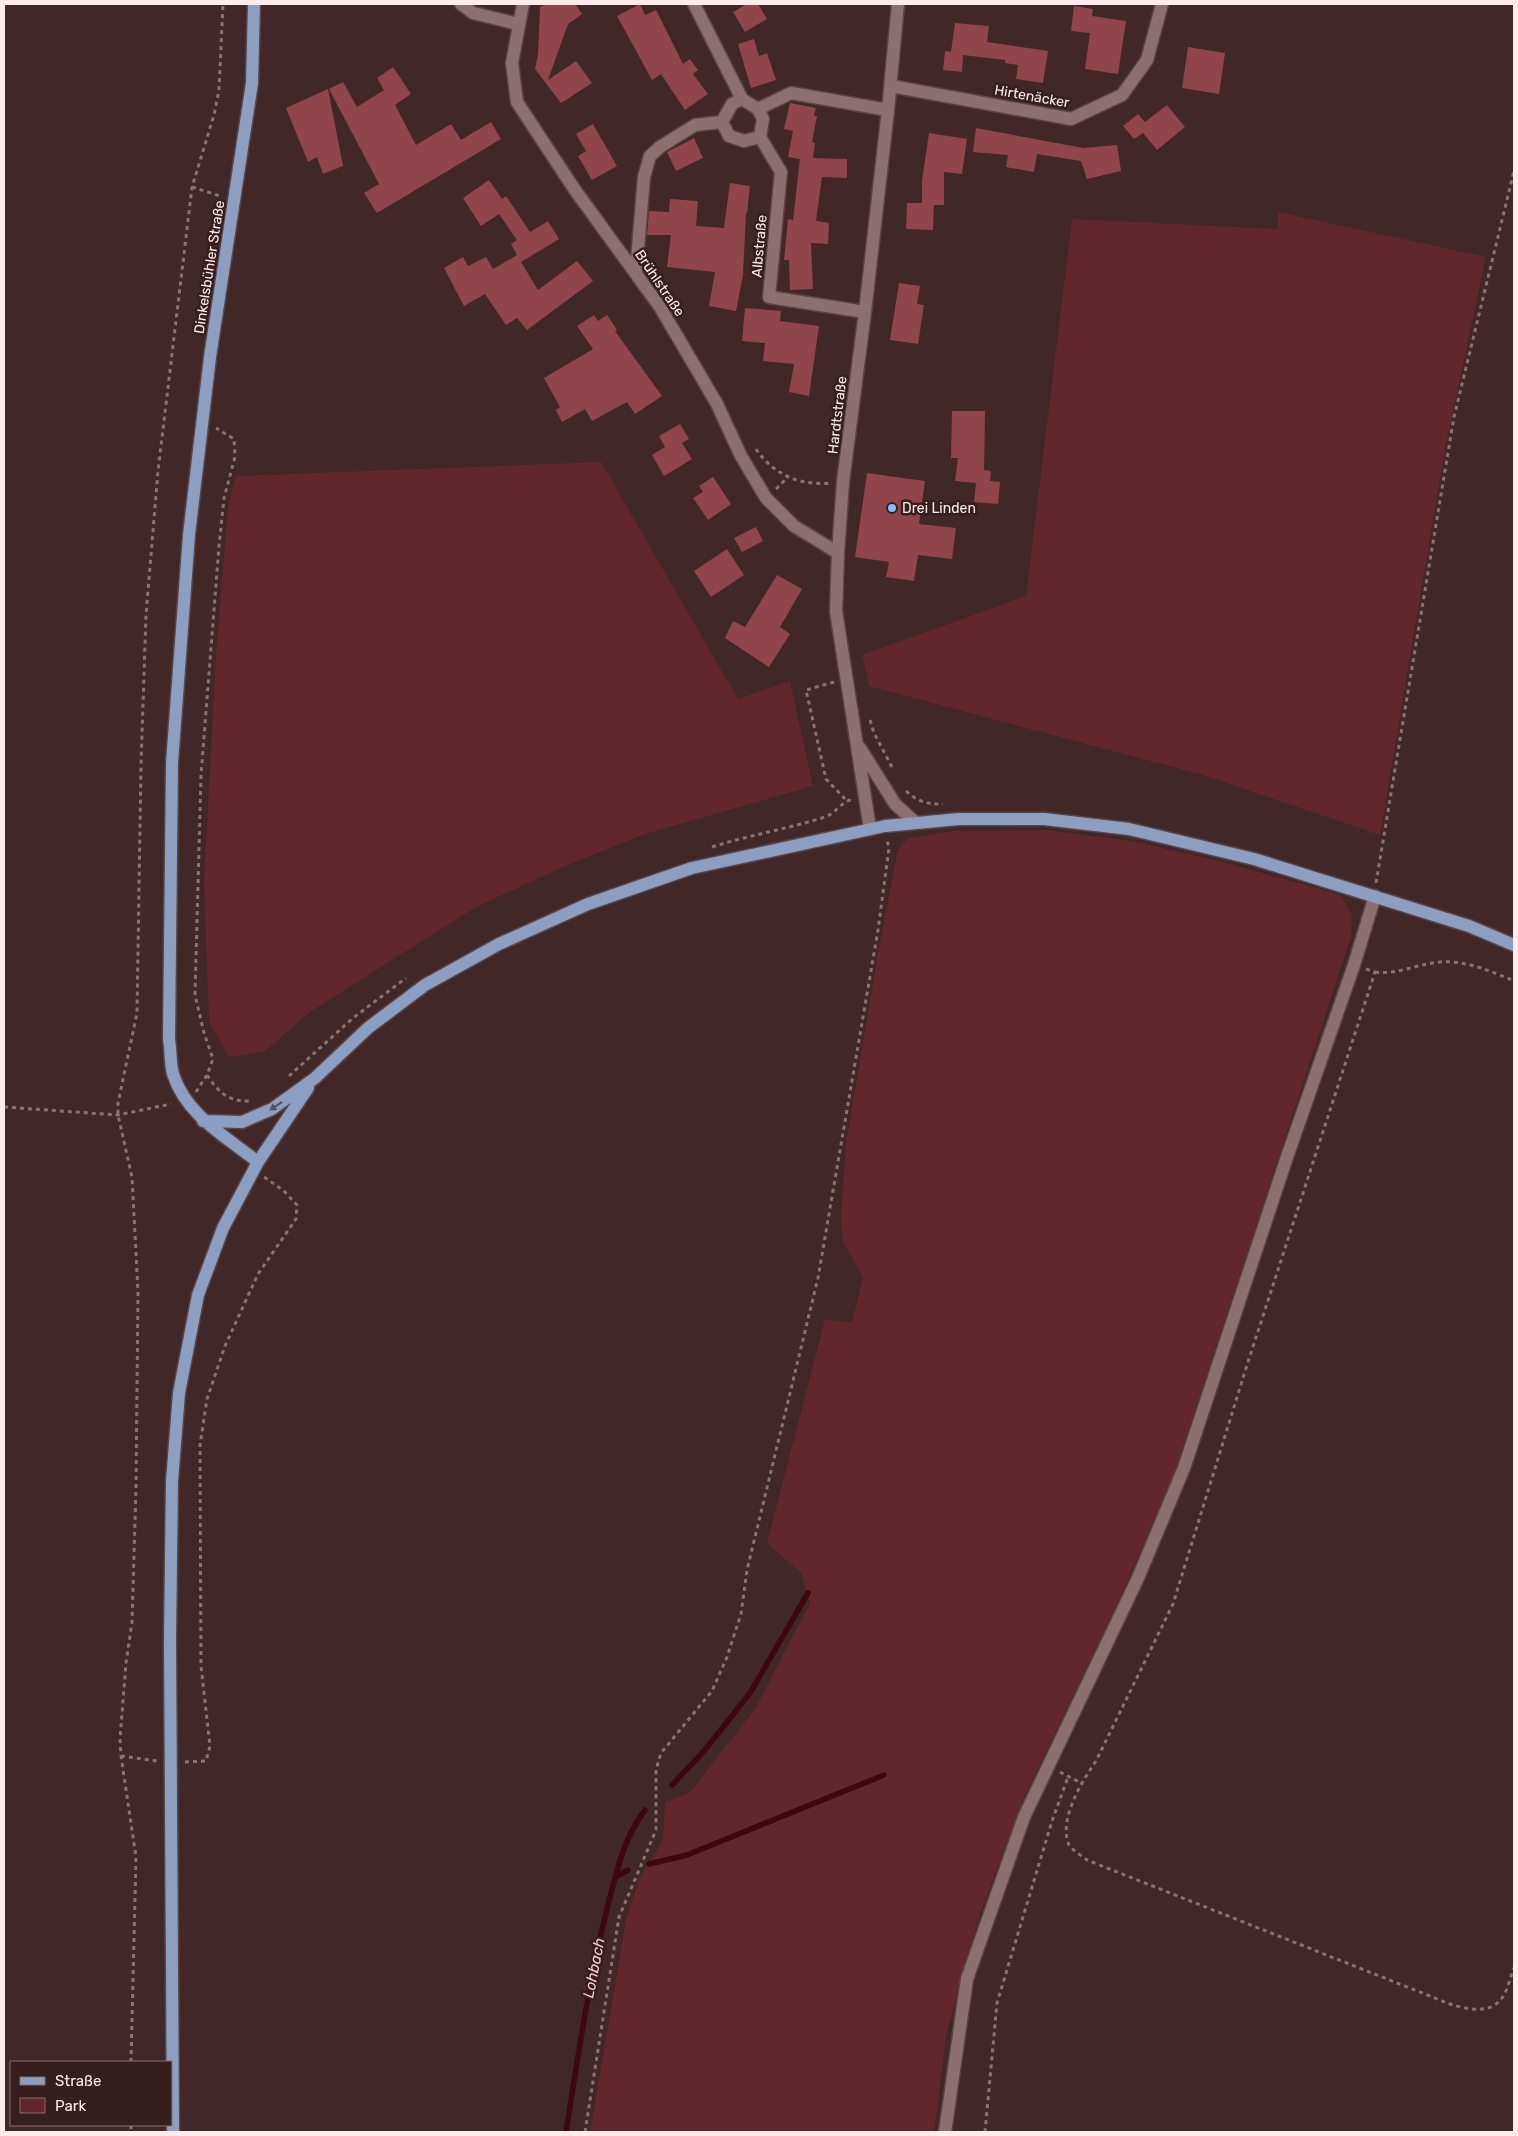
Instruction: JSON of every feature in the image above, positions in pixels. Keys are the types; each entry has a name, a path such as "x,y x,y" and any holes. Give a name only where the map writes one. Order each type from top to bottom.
{"main road":[{"name":"Dinkelsbühler Straße","path":"254,4 252,83 210,357 189,534 172,763 169,1039 173,1074 186,1100 203,1121 256,1166"},
{"path":"203,1121 242,1122 272,1109 316,1078 368,1028 425,985 499,944 588,904 692,868 885,826 959,819 1044,819 1130,829 1254,859 1469,926 1514,945"},
{"path":"173,2132 170,1640 172,1481 179,1393 198,1294 222,1228 256,1166 316,1078"}],"street":[{"path":"462,4 473,13 518,24"},
{"name":"Brühlstraße","path":"523,4 512,63 517,102 575,190 660,307 717,404 740,456 766,498 794,526 838,553"},
{"path":"694,4 742,99 758,109 763,119 760,137 744,141 729,136 722,122"},
{"name":"Hardtstraße","path":"870,829 836,611 838,553 844,482 866,312 891,86 898,4"},
{"name":"Hirtenäcker","path":"891,86 1071,119 1122,96 1147,60 1162,4"},
{"path":"758,109 791,94 888,110"},
{"path":"722,122 732,104 742,99"},
{"path":"636,272 644,177 650,156 660,147 695,125 722,122"},
{"name":"Albstraße","path":"760,137 781,172 769,297 866,312"},
{"path":"857,743 895,804 916,823"},
{"path":"945,2132 967,1979 1024,1817 1138,1578 1184,1468 1281,1176 1354,965 1374,896"}],"path":[{"path":"131,2061 136,1857 121,1756 126,1663 132,1622 138,1292 132,1177 118,1115 118,1103 131,1050 137,1012 141,764 147,606 158,471 192,188 214,115 219,90 222,4"},
{"path":"1374,896 1454,417 1514,171"},
{"path":"192,188 235,200"},
{"path":"202,422 222,430 234,439 235,456 224,498 218,546 201,775 195,995 204,1033 213,1059 208,1076"},
{"path":"755,448 766,464 788,477 820,484 844,482"},
{"path":"846,678 806,690 826,779 847,801"},
{"path":"868,715 874,733 894,772"},
{"path":"585,2132 619,1917 656,1830 656,1770 661,1753 712,1690 728,1657 741,1614 747,1570 818,1278 878,930 889,848 885,826"},
{"path":"1354,965 1375,972 1389,974 1440,962 1477,966 1514,981"},
{"path":"1375,972 1247,1365 1173,1604 1096,1762 1081,1783 1071,1808 1067,1832 1070,1846 1087,1860 1441,2001 1467,2009 1481,2010 1502,1999 1514,1968"},
{"path":"4,1106 118,1115 186,1100"},
{"path":"121,1756 171,1763 206,1761 210,1746 201,1656 200,1445 207,1399 225,1346 258,1274 296,1219 297,1205 256,1166"},
{"path":"1049,1766 1081,1783"},
{"path":"985,2132 997,2003 1052,1821 1068,1777"}],"green space":[{"path":"1278,212 1486,257 1445,449 1380,835 1203,775 869,686 862,655 1026,596 1072,219 1278,229"},
{"path":"601,462 738,699 790,681 813,786 645,834 565,866 476,907 310,1012 264,1052 229,1057 209,1022 204,881 216,655 228,506 236,476"},
{"path":"1047,830 1131,841 1215,860 1341,895 1352,915 1351,937 1173,1477 1113,1613 1024,1797 980,1913 947,2031 934,2132 590,2132 626,1920 639,1879 663,1840 665,1803 690,1792 755,1709 810,1603 801,1573 767,1543 825,1319 852,1323 863,1277 843,1242 841,1216 846,1144 880,942 898,850 908,838 952,831"}],"building":[{"path":"546,4 575,4 582,14 568,24 548,80 576,61 592,83 561,103 535,69 538,54 540,7"},
{"path":"640,4 645,15 656,10 683,64 690,59 698,70 693,74 708,94 685,110 661,74 652,80 617,16"},
{"path":"747,4 758,4 767,19 745,32 733,12"},
{"path":"1074,6 1093,9 1092,16 1126,21 1118,74 1085,69 1090,33 1071,31"},
{"path":"955,23 989,26 987,42 1048,51 1043,83 1016,79 1018,65 1005,63 1005,60 963,55 962,72 943,70 945,51 951,52"},
{"path":"754,39 759,56 767,53 776,80 751,88 738,44"},
{"path":"1188,47 1225,53 1219,94 1182,88"},
{"path":"393,67 411,94 395,105 416,145 451,124 461,140 491,122 501,139 377,213 364,193 379,184 329,89 343,82 357,107 384,90 377,78"},
{"path":"328,89 343,166 323,174 317,157 308,162 286,108"},
{"path":"790,103 816,108 814,116 817,116 812,142 815,143 813,158 847,159 847,178 822,177 816,221 829,223 828,244 811,243 813,289 790,290 789,260 784,260 788,219 793,220 800,159 788,157 793,131 784,129"},
{"path":"1167,105 1185,127 1157,150 1143,133 1134,139 1123,126 1138,114 1145,122"},
{"path":"593,124 617,166 592,180 578,156 586,151 576,134"},
{"path":"976,128 1083,148 1117,145 1121,171 1087,179 1081,161 1037,154 1034,172 1006,167 1008,155 973,152"},
{"path":"929,133 967,139 962,174 944,172 944,205 934,205 933,230 906,229 907,203 922,203 922,181"},
{"path":"694,138 703,158 676,171 667,152"},
{"path":"489,180 502,199 506,196 530,232 548,221 559,239 521,262 538,290 577,261 593,281 527,330 517,318 506,325 485,294 464,306 444,268 463,257 468,266 486,257 493,269 517,255 511,244 517,240 499,214 481,226 463,198"},
{"path":"730,183 750,186 746,213 743,275 736,311 709,306 715,272 667,267 671,235 647,235 649,211 669,212 670,199 698,201 696,226 724,228"},
{"path":"899,283 920,286 917,304 924,305 918,344 890,340"},
{"path":"745,308 781,311 780,321 819,326 809,396 789,392 794,364 763,361 765,343 742,341"},
{"path":"594,315 598,321 607,315 617,330 615,331 662,396 635,414 627,402 592,421 585,409 562,422 556,410 560,407 544,378 593,349 577,326"},
{"path":"952,411 985,411 984,470 991,471 990,481 1000,482 998,504 974,502 976,483 955,481 958,458 951,458"},
{"path":"680,424 689,439 682,443 692,459 664,476 652,455 665,447 659,436"},
{"name":"Drei Linden","path":"867,473 925,481 919,524 956,528 952,559 918,555 914,581 886,577 889,562 855,557"},
{"path":"713,477 731,504 708,520 693,498 703,492 699,486"},
{"path":"756,527 763,541 742,552 734,538"},
{"path":"727,549 744,575 711,597 694,571"},
{"path":"777,575 802,589 780,627 790,634 769,667 725,638 733,621 745,627"}],"waterway":[{"name":"Lohbach","path":"672,1785 704,1751 750,1693 808,1593"},
{"path":"649,1864 687,1855 884,1775"},
{"name":"Lohbach","path":"566,2132 601,1933 626,1844 637,1821 645,1810"},
{"path":"615,1877 628,1870"}],"place":[{"name":"Drei Linden","path":"892,508"}]}
